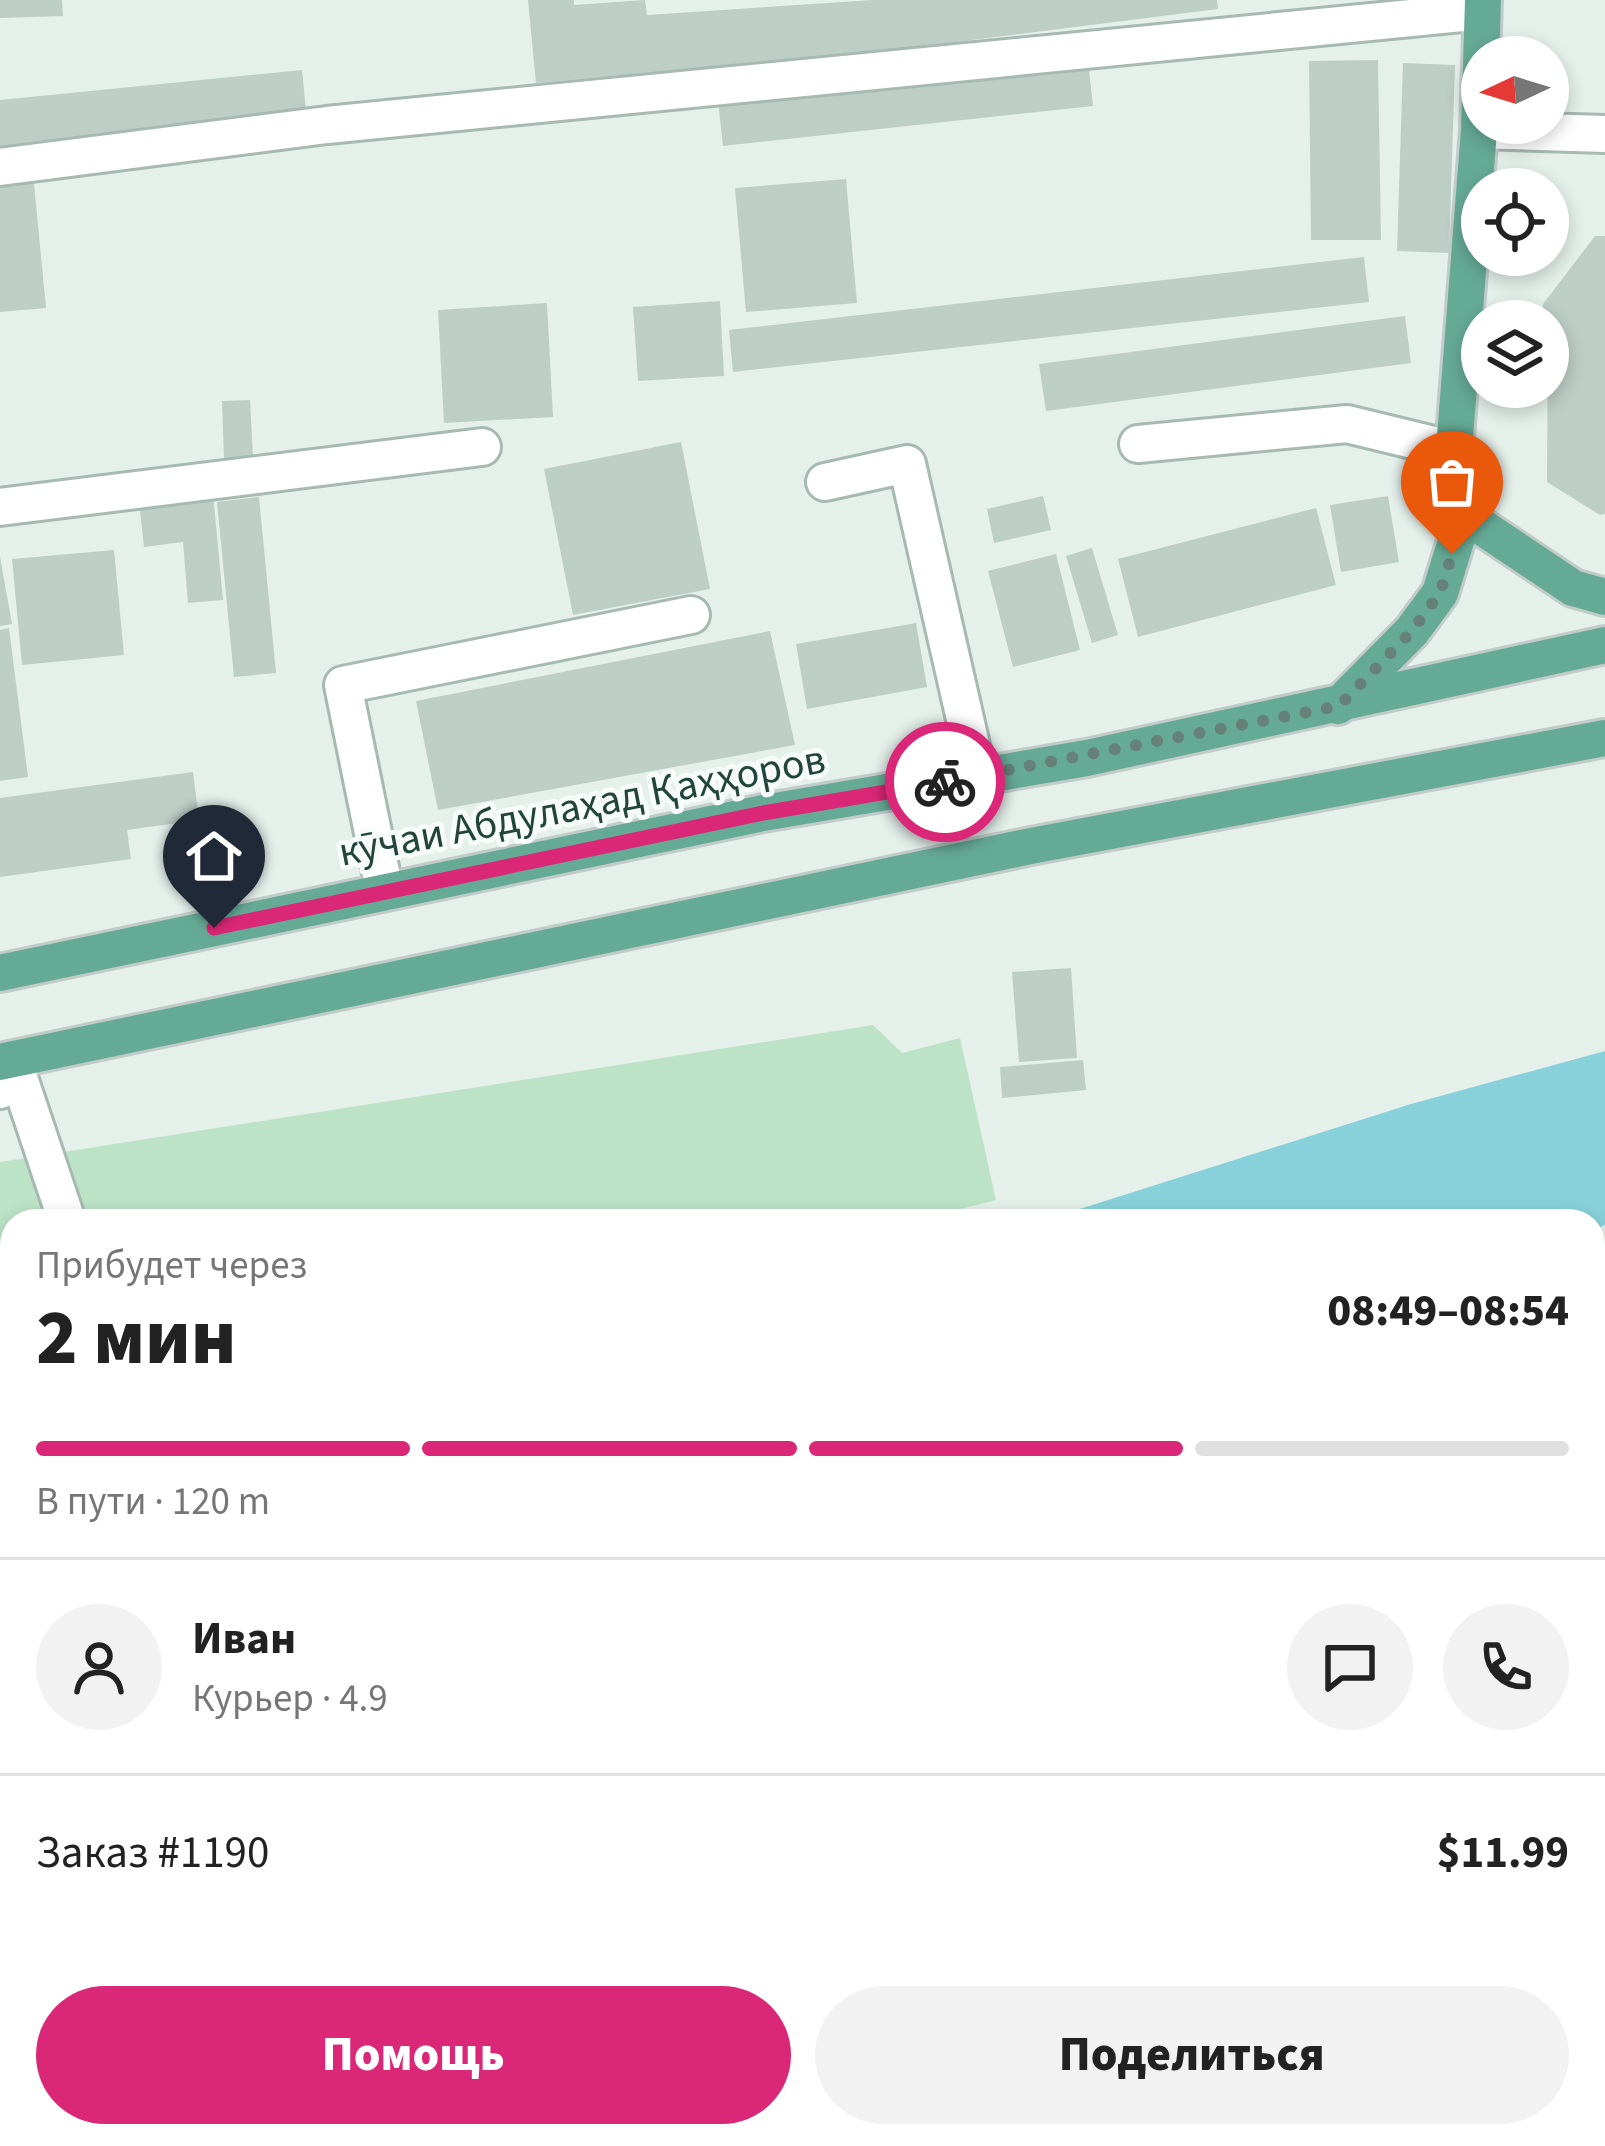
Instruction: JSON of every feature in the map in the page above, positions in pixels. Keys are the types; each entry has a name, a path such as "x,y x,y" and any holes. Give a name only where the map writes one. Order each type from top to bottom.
{"main road":[{"path":"1481,36 1482,5"},
{"path":"1339,706 1412,631 1440,593 1464,514 1454,450 1478,144"},
{"path":"1464,514 1573,588 1605,596"},
{"name":"кӯчаи Абдулаҳад Қаҳҳоров","path":"0,973 763,813 1339,706 1605,645"},
{"path":"0,1062 1031,846 1605,738"}],"street":[{"path":"0,167 327,125 1482,5"},
{"path":"1569,133 1605,134"},
{"path":"1138,444 1347,424 1454,450"},
{"path":"0,507 482,447"},
{"path":"825,482 908,464 979,776"},
{"path":"385,892 343,685 691,615"},
{"path":"0,1090 20,1078 63,1209"}],"green space":[{"path":"873,1025 902,1053 960,1038 996,1200 961,1209 0,1209 0,1162"}],"water":[{"path":"1605,1051 1605,1209 1080,1209 1411,1104"}],"building":[{"path":"0,0 62,0 63,16 0,18"},
{"path":"528,0 574,0 574,5 645,0 647,15 873,0 1217,0 1218,9 900,49 536,83"},
{"path":"1378,60 1381,240 1311,240 1309,61"},
{"path":"1088,61 1093,106 723,146 718,101"},
{"path":"1403,63 1455,65 1449,253 1397,251"},
{"path":"302,70 307,121 0,152 0,100"},
{"path":"33,173 46,308 0,312 0,176"},
{"path":"846,179 857,303 746,312 735,188"},
{"path":"1595,236 1605,236 1605,514 1600,515 1547,482 1547,408 1569,408 1569,300 1546,300 1569,276"},
{"path":"1364,257 1369,302 733,372 729,330"},
{"path":"720,301 724,376 638,381 633,307"},
{"path":"547,303 553,417 444,423 438,310"},
{"path":"1405,316 1411,363 1046,411 1039,364"},
{"path":"250,400 253,456 224,458 222,401"},
{"path":"681,442 710,589 573,615 544,469"},
{"path":"213,493 223,600 188,603 183,542 144,547 139,501"},
{"path":"1043,496 1051,530 994,543 987,509"},
{"path":"1388,496 1399,562 1341,572 1330,505"},
{"path":"259,497 276,673 234,677 217,502"},
{"path":"1316,508 1336,585 1138,637 1118,559"},
{"path":"1092,548 1118,635 1092,643 1066,556"},
{"path":"114,550 124,655 22,665 12,559"},
{"path":"1056,554 1080,650 1013,667 988,571"},
{"path":"0,557 12,624 0,626"},
{"path":"916,623 927,687 807,709 796,644"},
{"path":"9,628 28,777 0,781 0,630"},
{"path":"770,631 795,745 438,810 416,701"},
{"path":"193,772 199,820 127,830 131,859 0,877 0,798"},
{"path":"1071,968 1077,1058 1019,1062 1012,972"},
{"path":"1083,1060 1086,1090 1002,1098 1000,1067"}],"way so far":[{"path":"945,782 1339,706 1412,631 1440,593 1452,554"}],"route":[{"path":"214,928 763,813 945,782"}]}
